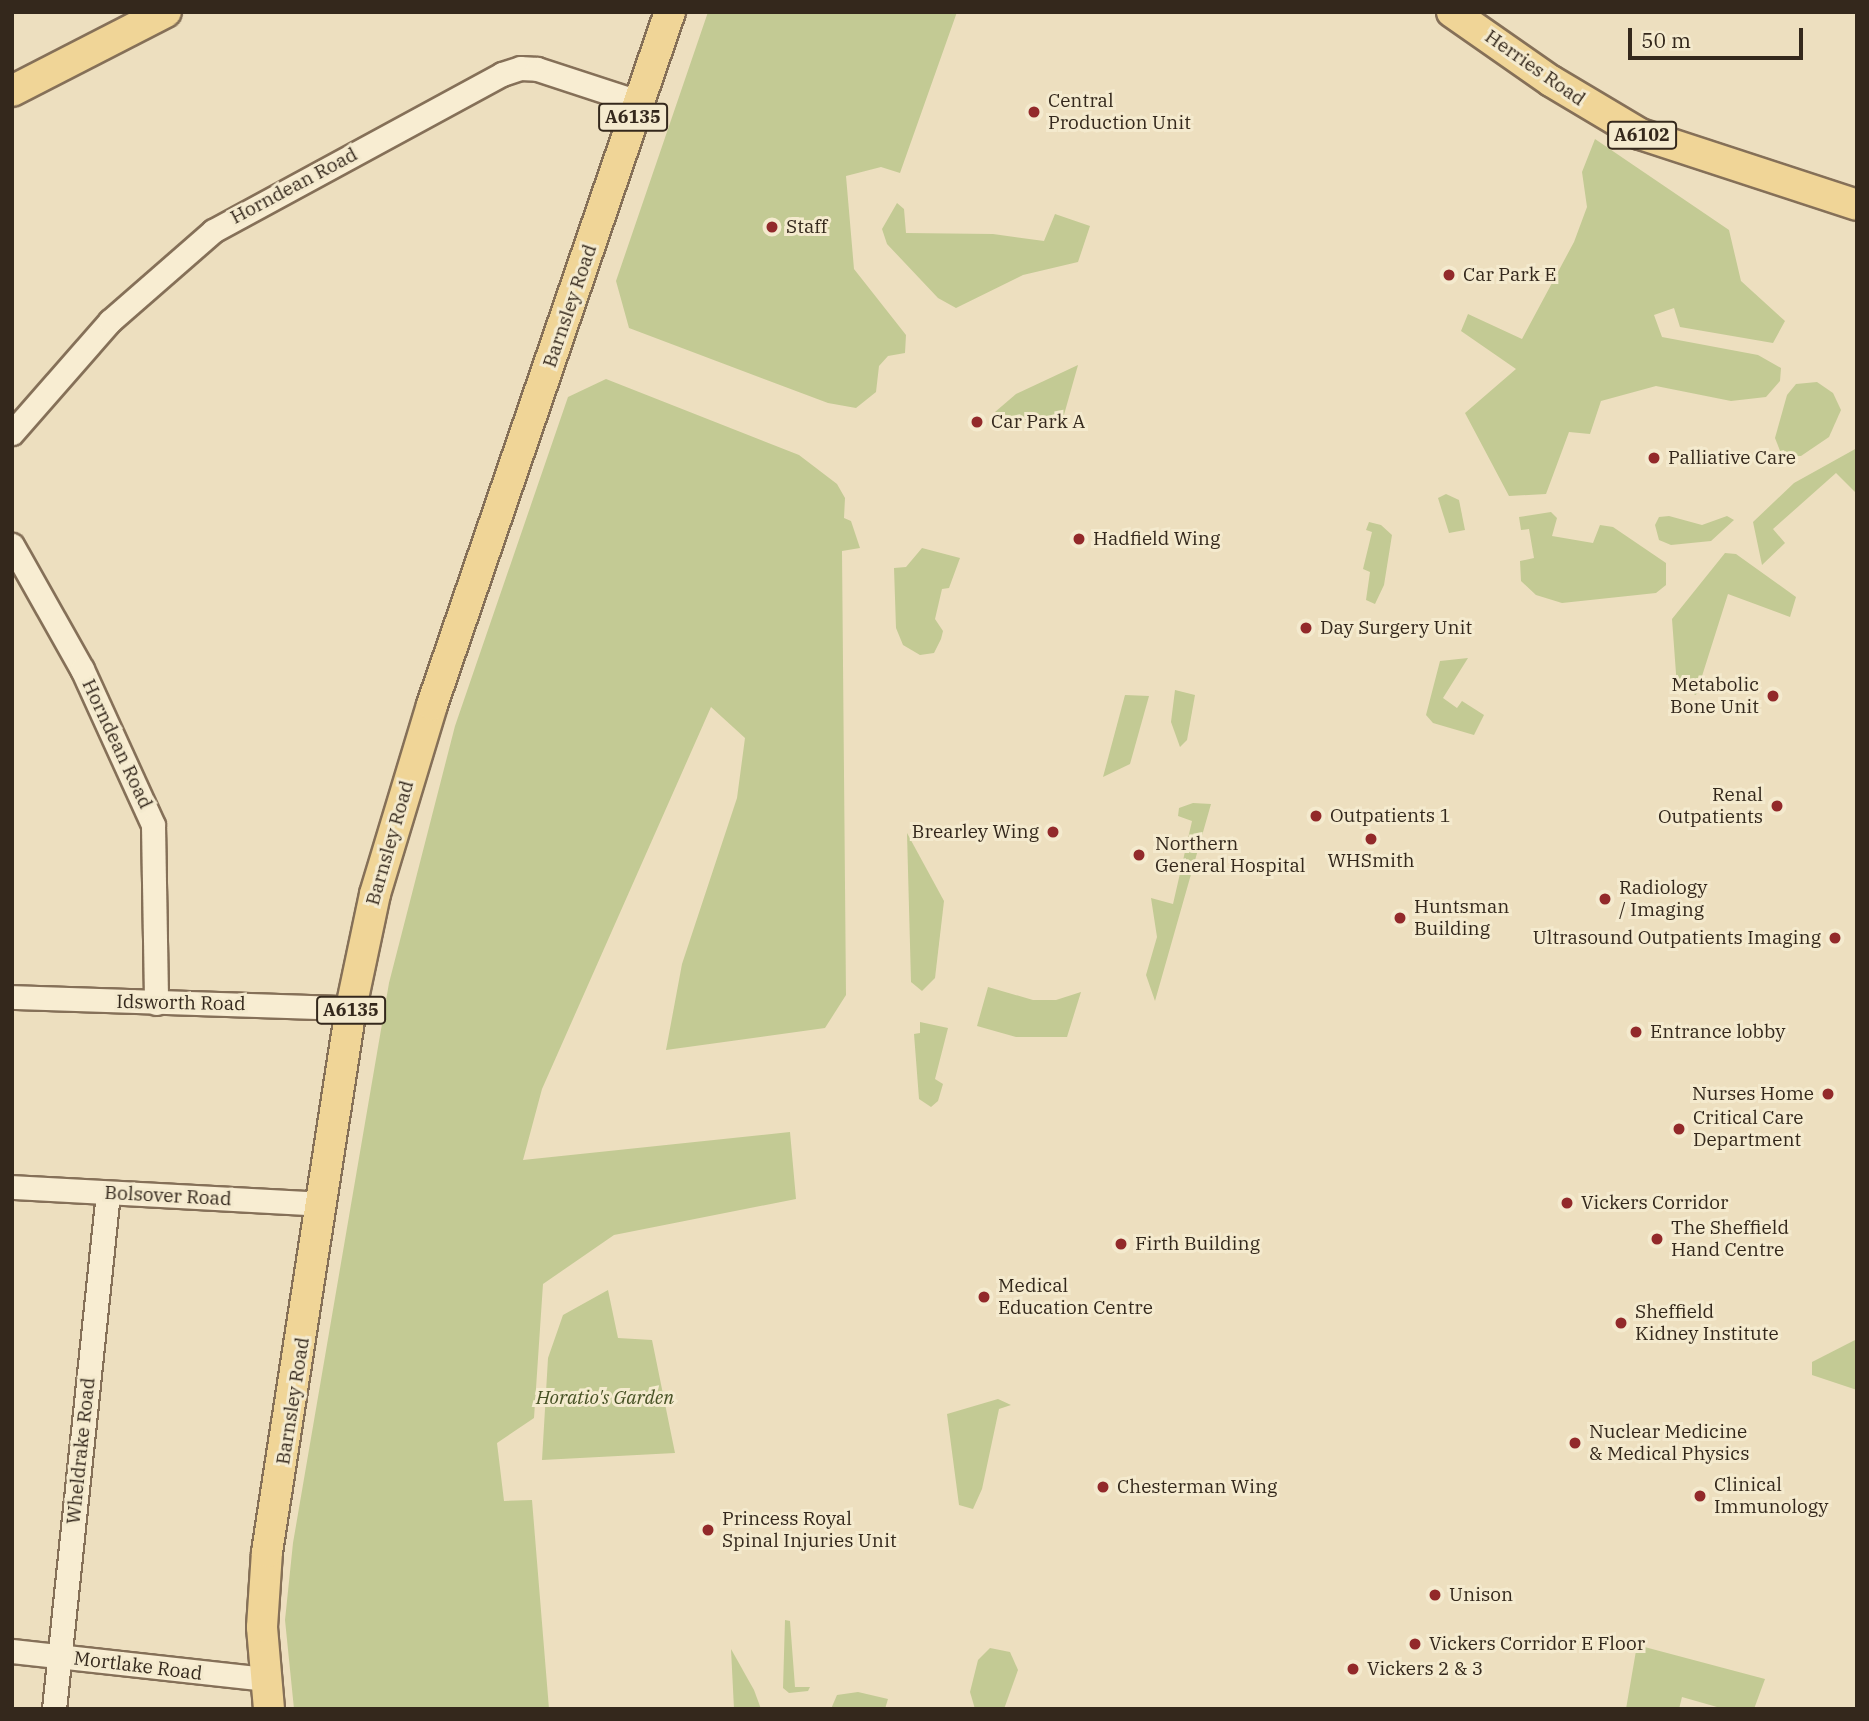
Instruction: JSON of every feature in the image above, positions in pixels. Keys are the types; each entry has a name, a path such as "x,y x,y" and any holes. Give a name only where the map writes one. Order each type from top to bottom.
{"main road":[{"path":"12,91 166,12"},
{"name":"Barnsley Road","path":"269,1709 264,1679 262,1615 267,1552 323,1204 351,1008 375,894 401,800 670,12"},
{"name":"Herries Road","path":"1452,12 1551,81 1640,134 1857,205"}],"street":[{"name":"Horndean Road","path":"12,433 110,321 213,231 502,74 520,68 537,69 638,102"},
{"name":"Horndean Road","path":"12,545 82,669 153,825 156,1003"},
{"name":"Idsworth Road","path":"12,997 351,1008"},
{"name":"Bolsover Road","path":"12,1187 323,1204"},
{"name":"Wheldrake Road","path":"54,1709 107,1193"},
{"name":"Mortlake Road","path":"12,1651 264,1679"}],"green space":[{"path":"708,12 957,12 900,173 881,167 846,176 854,269 906,335 905,353 888,356 879,366 876,392 856,408 828,403 629,328 616,281"},
{"path":"1595,139 1729,230 1741,281 1785,321 1773,343 1680,327 1674,308 1654,315 1662,337 1758,355 1781,368 1780,381 1766,397 1731,401 1656,386 1601,401 1590,434 1569,432 1546,494 1509,496 1465,413 1516,369 1461,331 1468,314 1522,339 1574,242 1587,207 1582,172"},
{"path":"897,203 904,209 906,233 993,234 1044,241 1055,214 1090,226 1078,262 1023,275 956,308 938,298 887,244 882,229"},
{"path":"1078,365 1060,429 995,412 1016,394"},
{"path":"606,379 799,455 837,484 845,498 844,518 851,521 860,548 842,551 846,995 825,1028 666,1050 682,964 737,798 745,738 711,707 542,1089 523,1160 790,1132 796,1199 614,1235 543,1284 534,1418 497,1443 504,1501 532,1500 549,1709 294,1709 285,1620 293,1543 389,983 455,726 568,397"},
{"path":"1817,382 1833,393 1841,410 1829,437 1801,456 1782,456 1775,438 1787,395 1796,384"},
{"path":"1857,448 1857,494 1836,473 1773,529 1785,543 1762,565 1753,522 1794,483"},
{"path":"1446,494 1459,500 1465,530 1449,533 1438,498"},
{"path":"1551,512 1557,518 1552,536 1593,543 1600,525 1613,527 1666,563 1666,585 1656,593 1562,603 1536,595 1521,581 1520,561 1534,558 1529,529 1521,530 1519,517"},
{"path":"1669,516 1702,525 1727,516 1734,520 1711,541 1671,545 1659,540 1655,525 1659,517"},
{"path":"1369,522 1381,525 1392,535 1384,585 1375,604 1366,600 1370,572 1363,569 1372,532 1366,530"},
{"path":"922,548 960,558 949,588 942,589 935,619 943,631 941,639 934,653 920,655 903,645 896,628 894,568 906,567"},
{"path":"1725,553 1736,554 1796,597 1790,617 1728,594 1696,695 1677,687 1672,619"},
{"path":"1468,658 1443,698 1457,708 1462,701 1484,715 1474,735 1433,723 1426,715 1440,661"},
{"path":"1175,690 1195,695 1187,740 1180,747 1171,722"},
{"path":"1125,695 1149,696 1130,764 1103,777"},
{"path":"1193,803 1211,804 1155,1001 1146,975 1157,937 1151,898 1173,904 1192,821 1178,816 1179,808"},
{"path":"907,833 944,901 935,978 922,991 911,982"},
{"path":"988,987 1033,1000 1056,1000 1081,992 1067,1037 1016,1037 977,1026"},
{"path":"920,1022 948,1028 935,1079 943,1084 938,1101 931,1107 919,1099 914,1034 920,1033"},
{"name":"Horatio's Garden","path":"608,1290 618,1338 652,1340 675,1453 542,1460 548,1358 563,1315"},
{"path":"1857,1339 1857,1390 1812,1375 1812,1362"},
{"path":"998,1399 1011,1405 999,1409 982,1489 973,1509 959,1505 947,1414"},
{"path":"785,1620 790,1621 795,1687 810,1687 808,1691 789,1693 783,1688"},
{"path":"1637,1645 1765,1679 1754,1709 1724,1709 1682,1697 1679,1709 1626,1709"},
{"path":"990,1648 1010,1652 1018,1670 1004,1709 975,1709 970,1692 978,1660"},
{"path":"731,1649 754,1690 761,1709 734,1709"},
{"path":"858,1692 888,1699 885,1709 831,1709 837,1695"}],"place":[{"name":"Central Production Unit","path":"1034,112"},
{"name":"Staff","path":"772,227"},
{"name":"Car Park E","path":"1449,275"},
{"name":"Car Park A","path":"977,422"},
{"name":"Palliative Care","path":"1654,458"},
{"name":"Hadfield Wing","path":"1079,539"},
{"name":"Day Surgery Unit","path":"1306,628"},
{"name":"Metabolic Bone Unit","path":"1773,696"},
{"name":"Renal Outpatients","path":"1777,806"},
{"name":"Outpatients 1","path":"1316,816"},
{"name":"Brearley Wing","path":"1053,832"},
{"name":"WHSmith","path":"1371,839"},
{"name":"Northern General Hospital","path":"1139,855"},
{"name":"Radiology / Imaging","path":"1605,899"},
{"name":"Huntsman Building","path":"1400,918"},
{"name":"Ultrasound Outpatients Imaging","path":"1835,938"},
{"name":"Entrance lobby","path":"1636,1032"},
{"name":"Nurses Home","path":"1828,1094"},
{"name":"Critical Care Department","path":"1679,1129"},
{"name":"Vickers Corridor","path":"1567,1203"},
{"name":"The Sheffield Hand Centre","path":"1657,1239"},
{"name":"Firth Building","path":"1121,1244"},
{"name":"Medical Education Centre","path":"984,1297"},
{"name":"Sheffield Kidney Institute","path":"1621,1323"},
{"name":"Nuclear Medicine & Medical Physics","path":"1575,1443"},
{"name":"Chesterman Wing","path":"1103,1487"},
{"name":"Clinical Immunology","path":"1700,1496"},
{"name":"Princess Royal Spinal Injuries Unit","path":"708,1530"},
{"name":"Unison","path":"1435,1595"},
{"name":"Vickers Corridor E Floor","path":"1415,1644"},
{"name":"Vickers 2 & 3","path":"1353,1669"}]}
